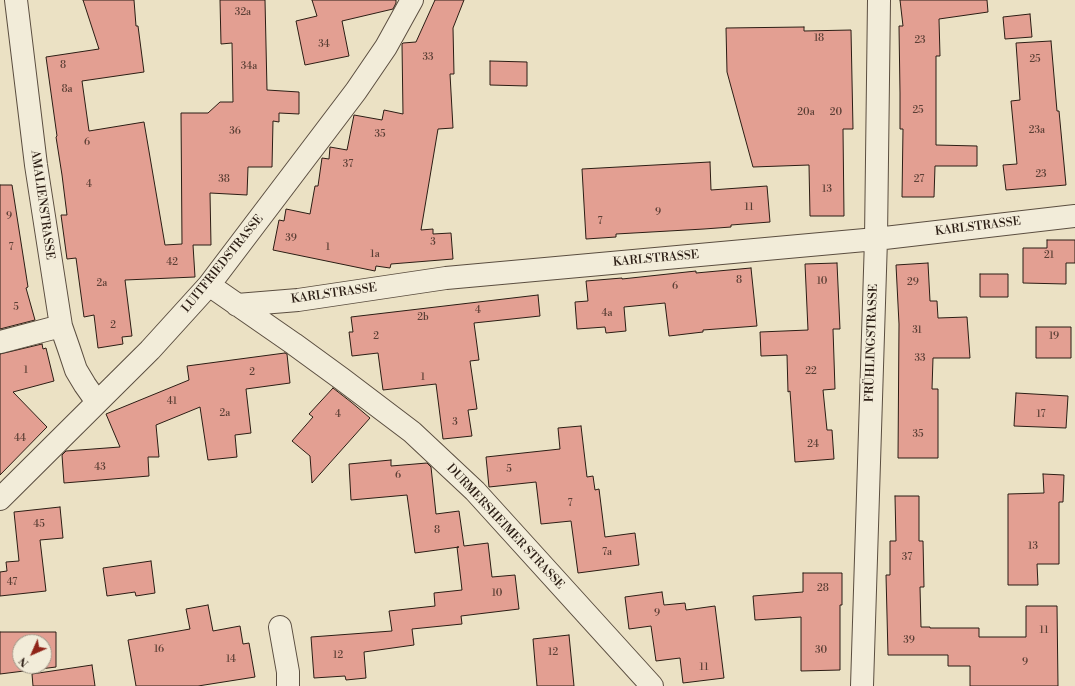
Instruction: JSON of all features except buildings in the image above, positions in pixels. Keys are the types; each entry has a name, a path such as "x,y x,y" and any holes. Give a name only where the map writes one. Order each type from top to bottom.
{"street":[{"name":"AMALIENSTRASSE","path":"16,0 36,165 61,326 76,370 97,402"},
{"name":"LUITFRIEDSTRASSE","path":"0,499 150,350 209,285 356,91 386,47 412,0"},
{"name":"FRÜHLINGSTRASSE","path":"862,686 876,239 879,0"},
{"name":"KARLSTRASSE","path":"237,305 298,300 446,278 876,239 1075,216"},
{"name":"DURMERSHEIMER STRASSE","path":"209,285 336,374 412,432 474,491 652,686"},
{"path":"0,342 61,326"},
{"path":"280,627 288,672 288,686"}]}
